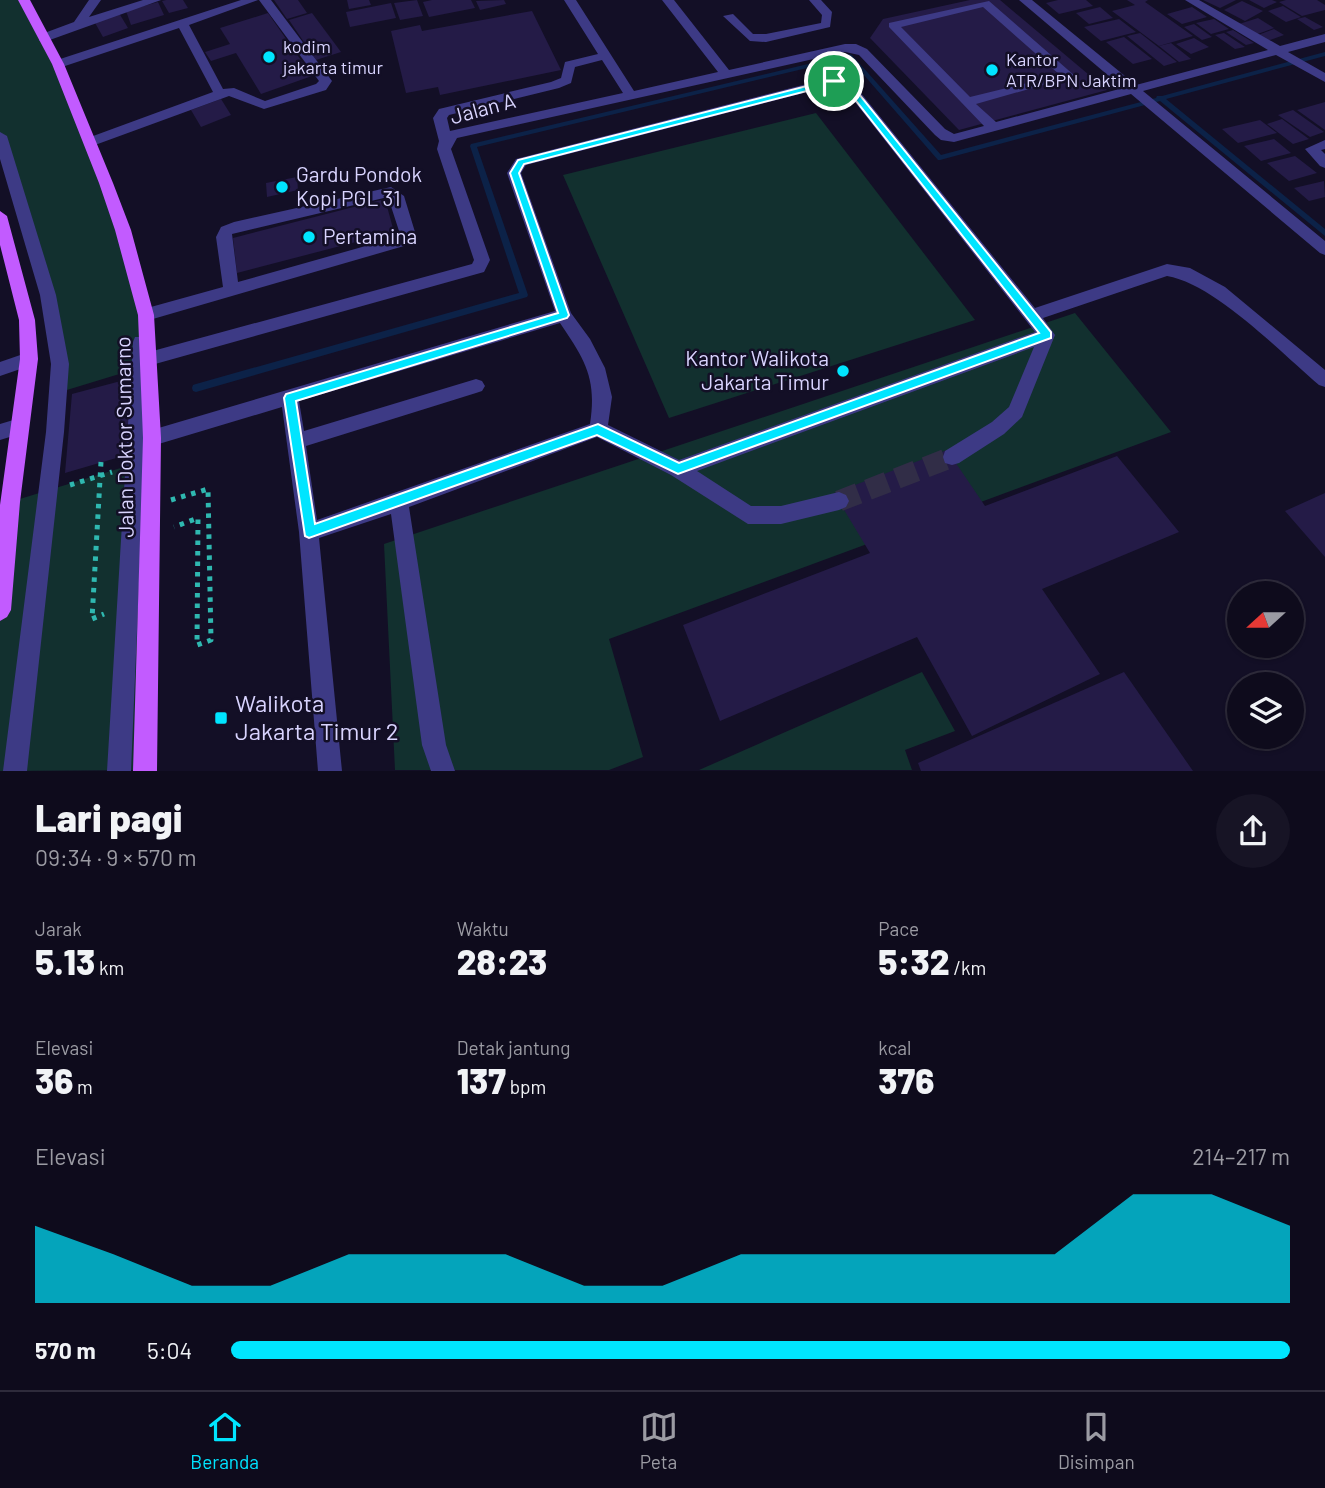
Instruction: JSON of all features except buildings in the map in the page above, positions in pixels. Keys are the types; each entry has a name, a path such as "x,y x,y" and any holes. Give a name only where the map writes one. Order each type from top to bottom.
{"main road":[{"name":"Jalan Doktor Sumarno","path":"24,0 58,64 90,142 123,230 144,309 152,438 145,771"},
{"path":"0,216 27,320 29,359 0,610"}],"street":[{"path":"78,24 95,0"},
{"path":"43,38 155,0"},
{"path":"58,64 253,0"},
{"path":"90,142 220,94 234,91 259,105 264,105 325,84 326,81 265,0"},
{"path":"570,0 631,96"},
{"path":"668,0 726,74"},
{"path":"729,16 750,37 766,37 826,25 828,14 815,0"},
{"path":"1025,0 1325,249"},
{"path":"1191,0 1325,78"},
{"path":"1096,99 985,4 893,24 993,127 1096,99 1135,92 1325,38"},
{"path":"182,23 220,94"},
{"name":"Jalan A","path":"149,359 478,268 482,260 444,149 446,141 453,135 845,48 856,48 946,137 963,136 993,127"},
{"path":"446,141 440,118 444,112 555,85 567,80 569,65 604,56"},
{"path":"967,102 1069,76"},
{"path":"598,429 603,397 596,368 584,344 564,315 514,173 521,162 834,81 848,85 1047,335"},
{"path":"0,136 48,295 60,364 55,432 15,771"},
{"path":"1325,144 1312,149 1325,163"},
{"path":"119,771 144,309 231,290 399,243 407,232 397,196 391,192 382,193 226,231 224,237 231,290"},
{"path":"1031,316 1167,270 1190,274 1219,291 1325,380"},
{"path":"152,438 564,315"},
{"path":"952,457 998,429 1016,412 1047,335"},
{"path":"678,469 1047,335"},
{"path":"0,369 29,359"},
{"path":"296,440 476,386"},
{"path":"290,398 309,531 330,771"},
{"path":"0,432 20,426"},
{"path":"309,531 399,502 598,429 678,469 748,514 780,515 839,501"},
{"path":"399,502 434,745 443,771"}],"path":[{"path":"101,462 92,619 104,615 104,601"},
{"path":"150,536 198,518 197,645 211,640 208,489"}],"green space":[{"path":"0,0 24,0 90,142 143,303 139,368 57,393 60,364 0,143"},
{"path":"816,113 975,320 669,418 563,175"},
{"path":"1075,313 1171,432 609,639 643,757 609,770 395,770 384,544"},
{"path":"150,459 145,770 0,771 0,609 10,502"},
{"path":"922,672 955,731 905,750 912,770 699,770"}],"waterway":[{"path":"1161,98 1325,54"},
{"path":"196,388 524,295 473,146 850,56 940,158 1161,98"},
{"path":"1161,98 1325,233"}],"tunnel":[{"path":"839,501 952,457"}],"place":[{"name":"kodim jakarta timur","path":"269,57"},
{"name":"Kantor ATR/BPN Jaktim","path":"992,70"},
{"name":"Gardu Pondok Kopi PGL 31","path":"282,187"},
{"name":"Pertamina","path":"309,237"},
{"name":"Kantor Walikota Jakarta Timur","path":"843,371"},
{"name":"Walikota Jakarta Timur 2","path":"221,718"}],"route":[{"path":"834,81 848,85 1047,335 678,469 598,429 399,502 309,531 290,398 564,315 514,173 521,162 834,81"}]}
